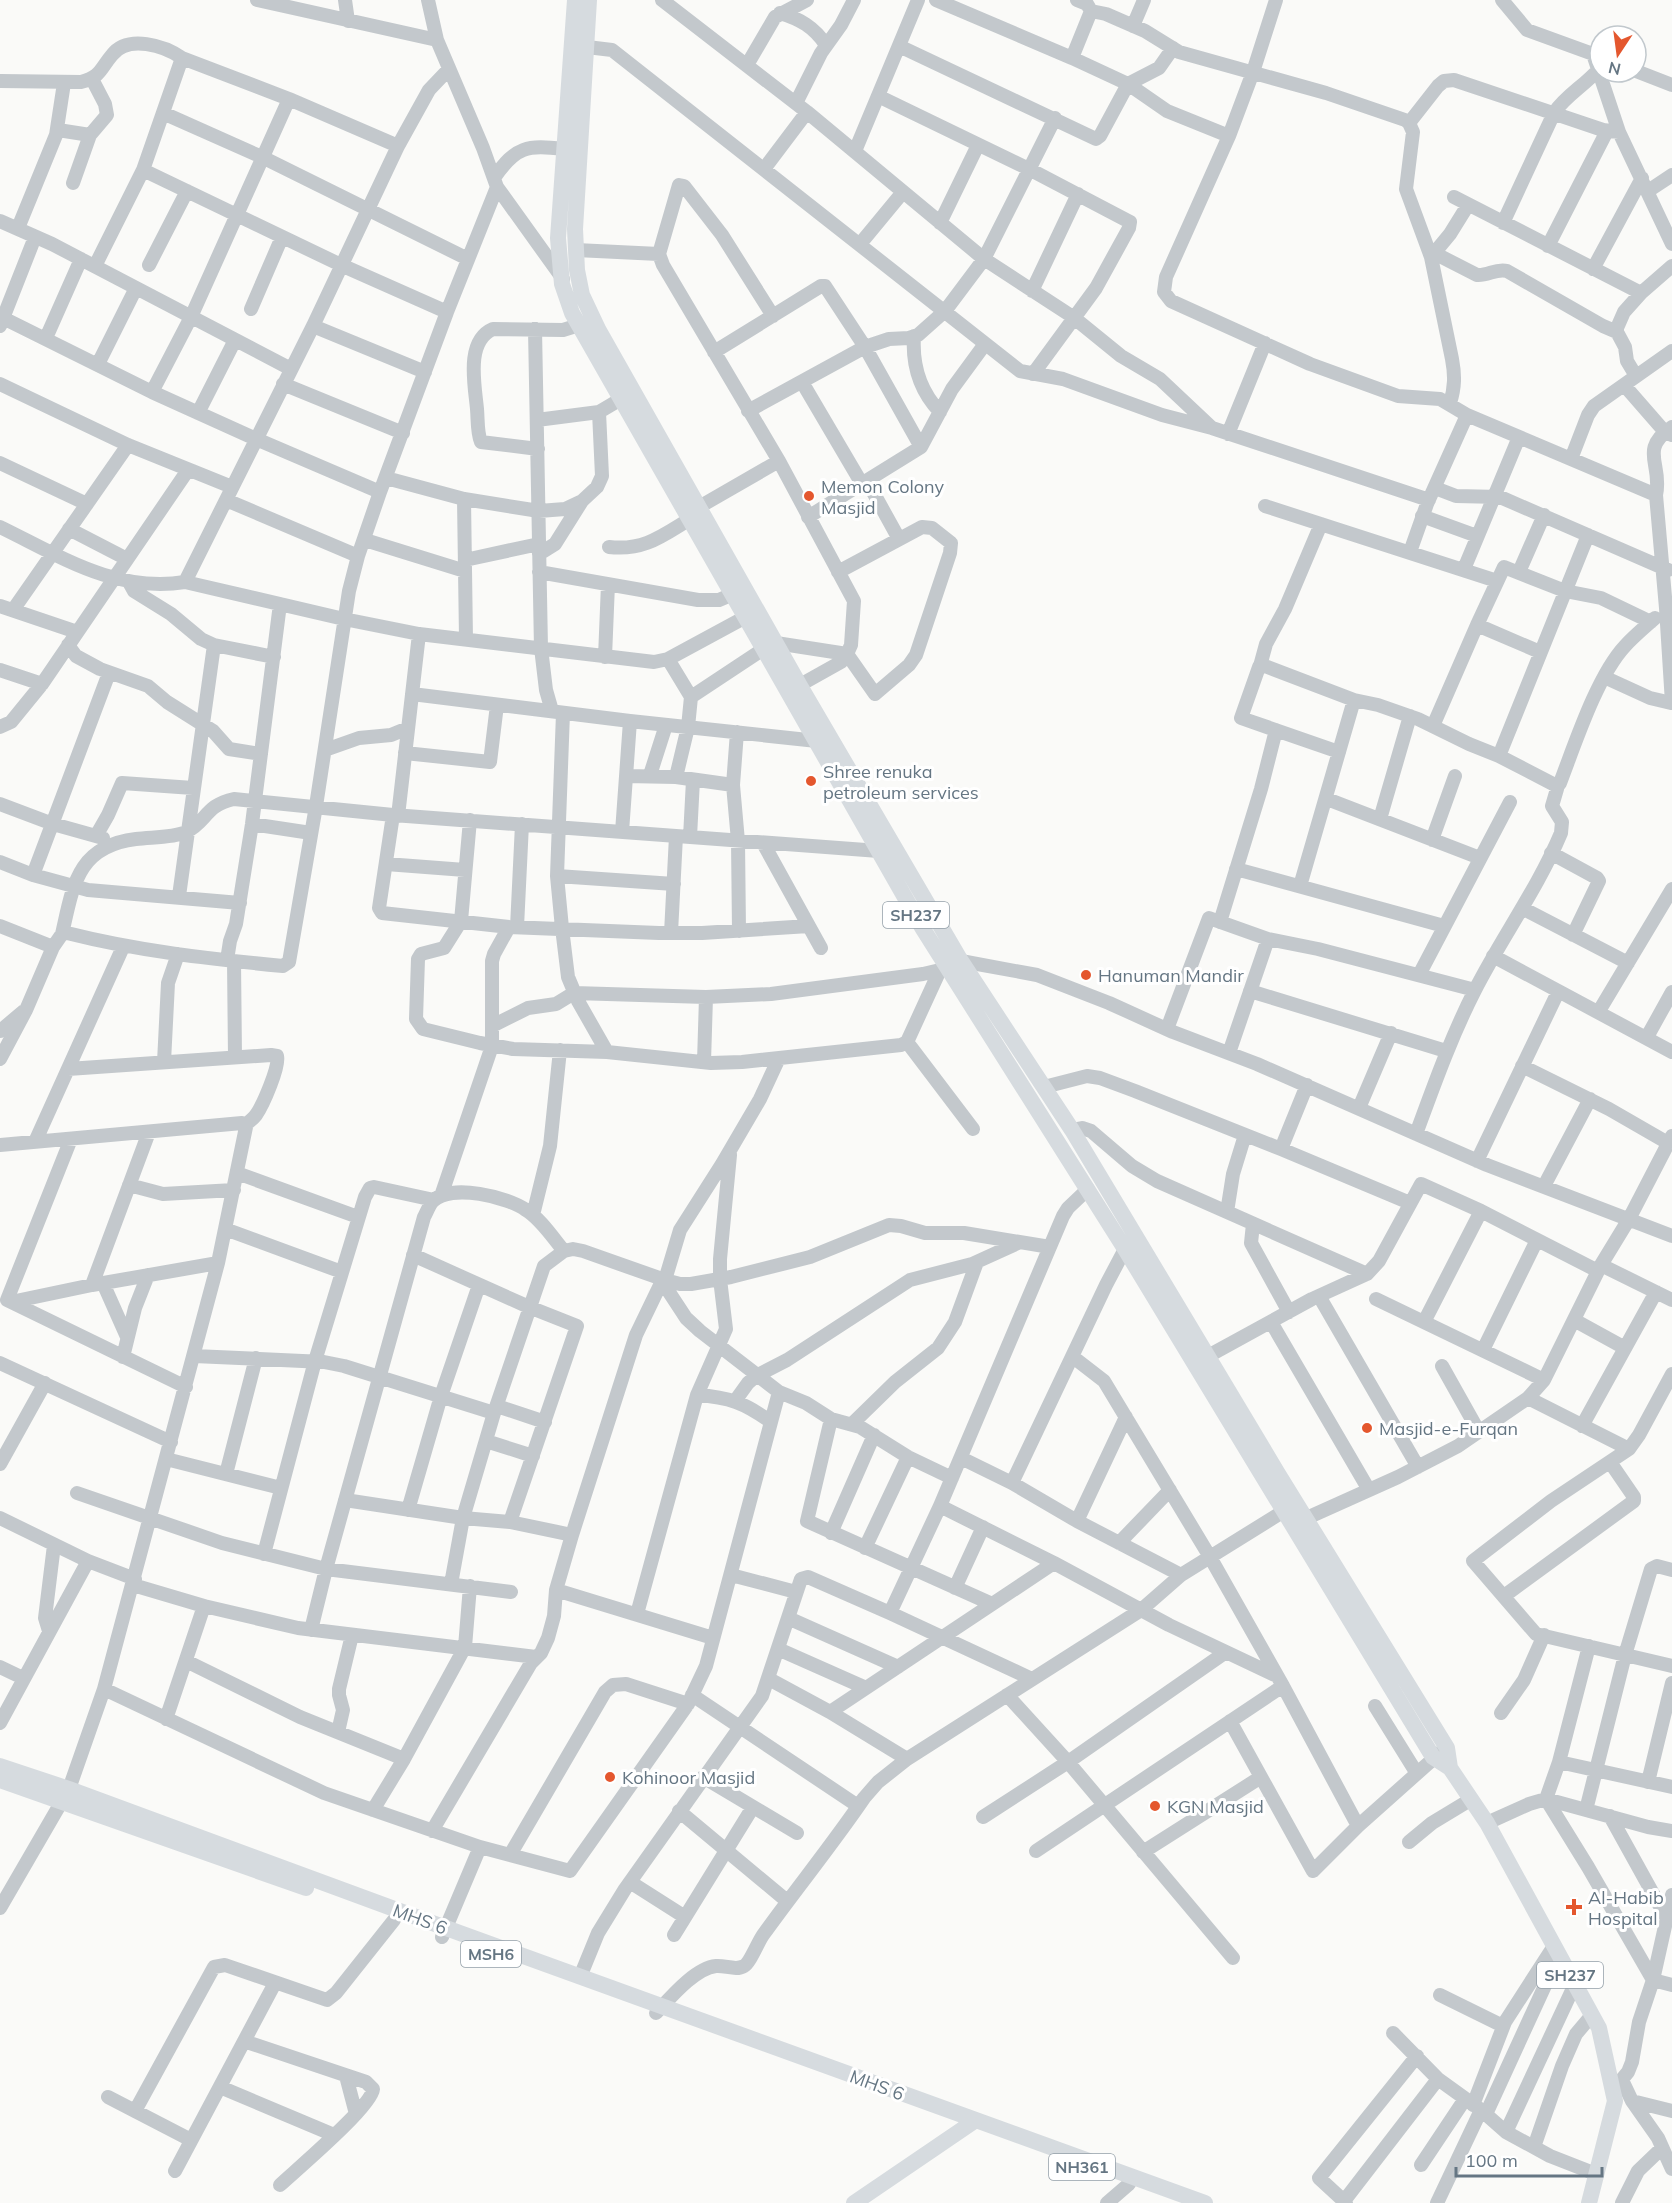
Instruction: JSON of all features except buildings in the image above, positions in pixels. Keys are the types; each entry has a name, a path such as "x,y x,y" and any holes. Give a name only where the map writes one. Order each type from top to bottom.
{"main road":[{"name":"SH237","path":"575,0 558,238 560,277 564,294 579,326 621,399 695,513 733,594 752,613"},
{"name":"SH237","path":"589,0 575,229 577,270 582,295 695,513 950,966 1044,1087 1072,1130 1133,1245 1440,1753 1487,1823 1599,2028 1617,2085 1589,2203"},
{"name":"SH237","path":"795,688 817,741 879,852 1088,1189 1133,1245"},
{"name":"MSH6","path":"0,1777 66,1795 394,1920 444,1932 978,2126"},
{"name":"MHS 6","path":"66,1795 444,1932 580,1977 658,2010"},
{"name":"NH361","path":"978,2126 1182,2203"},
{"path":"854,2203 978,2126"},
{"path":"872,2203 978,2126"},
{"path":"978,2126 1205,2203"}],"street":[{"path":"257,0 437,40"},
{"path":"345,0 348,21"},
{"path":"428,0 437,40 495,182 560,277 582,295"},
{"path":"662,0 802,107 984,259 1073,317 1121,356 1160,379 1212,428"},
{"path":"747,65 770,22 780,13 807,0"},
{"path":"764,169 802,107 826,45 845,18 854,0"},
{"path":"855,151 918,0"},
{"path":"936,0 1072,58 1128,84 1167,111 1229,136"},
{"path":"1077,0 1087,4 1091,11"},
{"path":"1133,26 1144,0"},
{"path":"1276,0 1229,136 1166,277 1164,292 1172,301 1310,364 1398,396 1433,398 1450,403 1467,415 1656,495"},
{"path":"1502,0 1527,30 1588,57"},
{"path":"1072,58 1091,11"},
{"path":"1091,11 1098,11 1133,26 1186,54 1326,93 1409,123 1413,132 1406,189 1433,255 1455,374 1450,403"},
{"path":"780,13 804,22 819,35 826,45"},
{"path":"0,81 64,82 92,79 99,74 112,54 118,50 128,46 152,44 398,146"},
{"path":"899,46 1093,138 1098,138 1128,84 1160,68 1173,48"},
{"path":"587,47 612,50 1020,371 1063,379 1162,415 1432,494 1493,495 1667,569"},
{"path":"95,266 143,170 182,58"},
{"path":"185,582 314,326 398,146 429,90 449,69"},
{"path":"1648,76 1672,85"},
{"path":"73,183 90,135 107,115 105,104 92,79"},
{"path":"1503,223 1554,113 1561,103 1585,85 1588,79"},
{"path":"1409,123 1438,86 1448,80 1463,82 1613,131"},
{"path":"18,228 58,130 64,82"},
{"path":"1602,84 1613,131 1642,178 1672,244"},
{"path":"878,96 1128,219 1131,225 1096,288 1033,374"},
{"path":"153,392 191,317 289,99"},
{"path":"163,113 264,158 468,259"},
{"path":"748,411 865,347 889,339 918,335 945,311 984,259 1055,118"},
{"path":"58,130 90,135"},
{"path":"1548,246 1613,131"},
{"path":"940,223 978,145"},
{"path":"62,934 67,933 123,946 230,961 283,966 289,962 325,750 344,619 358,556 495,182 505,161 523,149 536,146 564,149"},
{"path":"143,170 341,265 447,312"},
{"path":"1648,191 1672,175"},
{"path":"1593,269 1642,178"},
{"path":"773,316 705,211 681,184 659,254 670,279 779,461 855,601 851,645 847,654 841,662 795,688"},
{"path":"149,265 187,191"},
{"path":"860,244 903,192"},
{"path":"1032,291 1078,194"},
{"path":"1454,198 1641,293"},
{"path":"1433,255 1450,234 1468,205"},
{"path":"0,221 95,266 291,369"},
{"path":"35,237 3,313 46,338 153,392 380,492"},
{"path":"251,309 282,237"},
{"path":"576,250 659,254"},
{"path":"1433,255 1481,276 1496,270 1507,271 1617,332 1625,347 1627,361 1636,376"},
{"path":"46,338 81,259"},
{"path":"1617,332 1624,312 1641,293 1672,266"},
{"path":"714,352 821,286 825,286 865,347 921,447"},
{"path":"98,364 136,288"},
{"path":"314,326 425,372"},
{"path":"538,449 481,442 474,369 478,346 488,331 499,328 562,330 579,326"},
{"path":"535,329 541,648 546,690 558,712 557,876 561,928 568,977 574,993 607,1052"},
{"path":"914,336 913,351 923,390 940,412"},
{"path":"198,413 235,340"},
{"path":"1227,434 1265,343"},
{"path":"808,518 921,447 957,381 985,344"},
{"path":"1571,459 1590,410 1672,351"},
{"path":"802,381 899,539"},
{"path":"0,384 128,445 188,470 229,494 358,556"},
{"path":"283,384 403,433"},
{"path":"1605,677 1650,698 1672,703 1666,608 1667,569 1656,495 1658,478 1653,450 1657,440 1670,431 1624,385"},
{"path":"537,420 599,412 621,399"},
{"path":"365,540 465,566 555,544 582,501 597,487 602,476 599,412"},
{"path":"1410,552 1422,516 1467,415"},
{"path":"1464,569 1519,437"},
{"path":"77,632 7,608 53,553 128,445"},
{"path":"609,547 631,548 645,545 779,461"},
{"path":"0,463 87,504"},
{"path":"0,727 11,722 42,684 188,470"},
{"path":"386,478 464,499 539,511 565,509 582,501"},
{"path":"464,499 466,639"},
{"path":"1265,506 1497,581"},
{"path":"1519,572 1544,515"},
{"path":"1422,516 1477,536"},
{"path":"1321,524 1285,609 1266,644 1241,718 1339,752"},
{"path":"0,527 76,565 129,582 158,585 185,582 419,634 605,657 654,662 668,659 752,613"},
{"path":"691,697 770,646 847,654 875,694 916,655 950,553 951,543 940,534 922,527 838,572"},
{"path":"69,529 127,559"},
{"path":"1500,756 1588,535"},
{"path":"1433,726 1504,567 1565,591 1601,598 1651,622"},
{"path":"539,572 709,601 733,594"},
{"path":"129,582 134,591 171,614 201,639 214,645 274,657"},
{"path":"605,657 608,584"},
{"path":"235,1057 230,961 256,800 280,603"},
{"path":"1416,1134 1446,1051 1475,990 1522,908 1562,828 1562,822 1552,806 1557,787 1598,689 1624,646 1666,608"},
{"path":"1477,625 1540,652"},
{"path":"419,634 405,753 379,908 382,914 513,927 671,933 809,926"},
{"path":"68,645 82,660 109,673 148,686 202,726 213,731 229,749 261,754"},
{"path":"179,896 214,645"},
{"path":"668,659 691,697 688,727 676,777"},
{"path":"1260,666 1354,700 1410,716 1500,756 1557,787"},
{"path":"0,670 42,684"},
{"path":"33,875 109,673"},
{"path":"412,694 817,741"},
{"path":"1300,886 1354,700"},
{"path":"405,753 490,762 497,705"},
{"path":"1380,819 1410,716"},
{"path":"622,832 630,721"},
{"path":"650,775 666,725"},
{"path":"325,750 359,738 391,735 408,728"},
{"path":"1220,922 1261,789 1276,730"},
{"path":"736,732 733,784 738,841 739,931"},
{"path":"626,776 650,775 733,784"},
{"path":"1432,840 1455,776"},
{"path":"671,933 674,884 693,780"},
{"path":"96,836 122,783 194,788"},
{"path":"0,1059 26,1010 53,947 62,934 73,886 78,874 90,859 118,843 187,831 213,806 234,798 395,815 879,852"},
{"path":"1327,799 1480,858"},
{"path":"1419,975 1510,802"},
{"path":"0,804 53,824 118,843"},
{"path":"470,820 460,921 444,948 419,956 416,1019 423,1029 492,1046 607,1052 727,1063 902,1045 907,1042 950,966"},
{"path":"252,824 311,832"},
{"path":"311,1630 424,1217 437,1198 492,1046 492,961 494,954 513,927 522,824"},
{"path":"763,843 821,948"},
{"path":"1551,853 1599,881 1573,935"},
{"path":"0,862 33,875 88,890 240,903"},
{"path":"386,864 465,870"},
{"path":"1236,868 1444,926"},
{"path":"557,876 674,884"},
{"path":"1599,1011 1672,889"},
{"path":"1522,908 1628,963"},
{"path":"1167,1029 1209,918 1268,939 1318,949 1475,990"},
{"path":"0,926 53,947"},
{"path":"1228,1053 1268,939"},
{"path":"34,1142 123,946"},
{"path":"164,1062 168,983 178,954"},
{"path":"1493,956 1672,1052"},
{"path":"492,1026 528,1008 556,1004 574,993 705,997 771,994 923,974 950,966 1037,975 1307,1085 1477,1161 1672,1236"},
{"path":"1250,992 1446,1051"},
{"path":"1477,1161 1558,992"},
{"path":"1647,1037 1672,992"},
{"path":"704,1062 705,997"},
{"path":"0,1031 26,1010"},
{"path":"1359,1108 1391,1033"},
{"path":"907,1042 973,1129"},
{"path":"533,1215 550,1146 560,1050"},
{"path":"68,1069 277,1056 276,1072 258,1112 245,1125"},
{"path":"432,1831 548,1638 554,1616 556,1590 636,1335 664,1280 680,1230 760,1098 779,1058"},
{"path":"658,2010 672,1994 704,1970 714,1966 744,1966 756,1945 858,1806 878,1782 907,1759 1141,1610 1181,1575 1210,1557 1295,1514 1369,1490 1418,1467 1458,1446 1528,1398 1544,1380 1600,1268 1629,1219 1670,1140 1522,1066"},
{"path":"1044,1087 1087,1076 1100,1078 1135,1090 1410,1203"},
{"path":"1281,1149 1307,1085"},
{"path":"1544,1186 1590,1099"},
{"path":"2,1149 34,1142 242,1123 245,1125"},
{"path":"0,1908 66,1795 104,1689 218,1263 246,1131 245,1125"},
{"path":"1072,1130 1082,1128 1091,1131 1142,1173 1367,1274"},
{"path":"127,1337 97,1284 149,1132"},
{"path":"1227,1212 1233,1174 1245,1135"},
{"path":"6,1300 71,1139"},
{"path":"637,1614 697,1395 719,1347 726,1323 720,1278 720,1237 730,1149"},
{"path":"237,1173 358,1217"},
{"path":"1202,1360 1319,1296 1367,1274 1379,1261 1421,1184 1537,1240 1672,1300"},
{"path":"129,1185 163,1194 234,1190"},
{"path":"264,1554 315,1361 367,1192 374,1187 437,1198 464,1193 497,1197 515,1203 533,1215 564,1251"},
{"path":"890,1613 940,1506 1068,1208 1088,1189"},
{"path":"1425,1322 1481,1211"},
{"path":"1253,1224 1251,1243 1289,1312"},
{"path":"451,1584 463,1518 529,1307 544,1266 564,1251 573,1249 584,1251 680,1284 720,1278 810,1257 889,1225 926,1233 964,1233 1050,1247"},
{"path":"225,1229 342,1272"},
{"path":"1483,1350 1537,1240"},
{"path":"735,1401 756,1376 787,1360 910,1280 977,1262 1018,1243"},
{"path":"1011,1483 1106,1285 1133,1245"},
{"path":"413,1255 529,1307 575,1324 577,1329 510,1522"},
{"path":"852,1424 895,1382 938,1348 955,1322 977,1262"},
{"path":"6,1300 218,1263"},
{"path":"123,1357 127,1337 148,1275"},
{"path":"664,1280 667,1289 686,1318 719,1347 779,1392 806,1403 831,1419 852,1424 908,1457 952,1478"},
{"path":"408,1509 441,1396 479,1285"},
{"path":"1582,1426 1656,1292"},
{"path":"42,1295 50,1321"},
{"path":"1319,1296 1418,1467"},
{"path":"1376,1299 1544,1380"},
{"path":"6,1300 186,1387"},
{"path":"1574,1320 1625,1348"},
{"path":"1271,1322 1369,1490"},
{"path":"194,1356 315,1361 344,1366 441,1396 545,1422"},
{"path":"1073,1357 1104,1381 1210,1557 1358,1826"},
{"path":"226,1474 256,1358"},
{"path":"0,1363 171,1442"},
{"path":"1442,1366 1479,1432"},
{"path":"1672,1374 1629,1449 1551,1501 1473,1561 1536,1634 1672,1666"},
{"path":"0,1464 6,1440 45,1383"},
{"path":"104,1689 324,1793 480,1847 570,1871 690,1700 706,1666 779,1392"},
{"path":"697,1395 717,1396 735,1401 771,1422"},
{"path":"1528,1398 1629,1449"},
{"path":"1077,1521 1126,1418"},
{"path":"831,1419 806,1518 808,1523 993,1604"},
{"path":"831,1533 874,1436"},
{"path":"486,1441 533,1456"},
{"path":"865,1548 908,1457"},
{"path":"961,1458 1181,1575"},
{"path":"166,1459 281,1488"},
{"path":"1504,1596 1634,1501 1634,1497 1610,1462"},
{"path":"1119,1543 1170,1491"},
{"path":"77,1493 222,1543 326,1569 511,1592"},
{"path":"345,1500 463,1518 510,1522 572,1535"},
{"path":"940,1506 1280,1681"},
{"path":"0,1518 134,1582 204,1606 311,1630 536,1657"},
{"path":"955,1588 983,1527"},
{"path":"49,1631 45,1614 54,1545"},
{"path":"0,1723 88,1561"},
{"path":"830,1712 1054,1563"},
{"path":"1586,1810 1625,1654 1651,1569 1657,1566 1672,1570"},
{"path":"731,1575 796,1592"},
{"path":"580,1977 598,1933 630,1882 738,1727 757,1705 769,1679 801,1579 808,1577 1032,1679"},
{"path":"373,1810 404,1759 465,1647 470,1586"},
{"path":"556,1590 714,1638"},
{"path":"166,1719 204,1606"},
{"path":"788,1618 898,1667"},
{"path":"338,1732 343,1710 339,1689 352,1635"},
{"path":"1501,1713 1524,1680 1544,1635"},
{"path":"1546,1800 1559,1762 1589,1646"},
{"path":"778,1649 866,1688"},
{"path":"983,1816 1068,1762 1226,1652"},
{"path":"186,1661 300,1717 404,1759"},
{"path":"0,1667 23,1678"},
{"path":"769,1679 830,1712 907,1759"},
{"path":"1036,1851 1230,1721 1280,1681"},
{"path":"1648,1782 1672,1683"},
{"path":"510,1855 605,1692 613,1685 626,1684 690,1700 738,1727 858,1806"},
{"path":"1007,1695 1068,1762 1233,1958"},
{"path":"1375,1706 1416,1772"},
{"path":"1230,1721 1313,1871 1416,1772 1440,1753"},
{"path":"1559,1762 1672,1787"},
{"path":"703,1777 797,1833"},
{"path":"1143,1852 1261,1777"},
{"path":"1409,1842 1432,1823 1470,1800"},
{"path":"1546,1800 1588,1867 1653,1980 1672,1985"},
{"path":"1487,1823 1529,1804 1546,1800 1648,1827 1672,1831"},
{"path":"674,1935 753,1808"},
{"path":"679,1811 788,1901"},
{"path":"1610,1816 1668,1915"},
{"path":"444,1932 480,1847"},
{"path":"630,1882 685,1917"},
{"path":"1672,1895 1668,1915 1667,1941 1639,2022 1632,2062 1628,2072 1617,2085 1632,2101 1662,2148 1672,2169"},
{"path":"135,2111 214,1967 225,1965 327,2000 336,1993 394,1920"},
{"path":"1437,2203 1476,2107 1503,2026 1557,1950"},
{"path":"1421,2165 1476,2107 1557,1950"},
{"path":"175,2171 275,1983"},
{"path":"1506,2132 1575,1984"},
{"path":"1440,1995 1503,2026"},
{"path":"1534,2147 1562,2066 1576,2034 1592,2015"},
{"path":"1393,2033 1438,2079 1506,2132 1550,2156 1596,2174"},
{"path":"244,2041 366,2082 373,2089 371,2097 356,2114 280,2185"},
{"path":"1417,2056 1319,2178 1345,2202 1438,2079"},
{"path":"346,2076 356,2114"},
{"path":"220,2087 334,2135"},
{"path":"108,2097 191,2140"},
{"path":"1632,2101 1672,2111"},
{"path":"1622,2203 1638,2171 1662,2148"},
{"path":"1107,2203 1129,2184"}],"place":[{"name":"Memon Colony Masjid","path":"809,496"},
{"name":"Shree renuka petroleum services","path":"811,781"},
{"name":"Hanuman Mandir","path":"1086,975"},
{"name":"Masjid-e-Furqan","path":"1367,1428"},
{"name":"Kohinoor Masjid","path":"610,1777"},
{"name":"KGN Masjid","path":"1155,1806"},
{"name":"Al-Habib Hospital","path":"1574,1907"}]}
